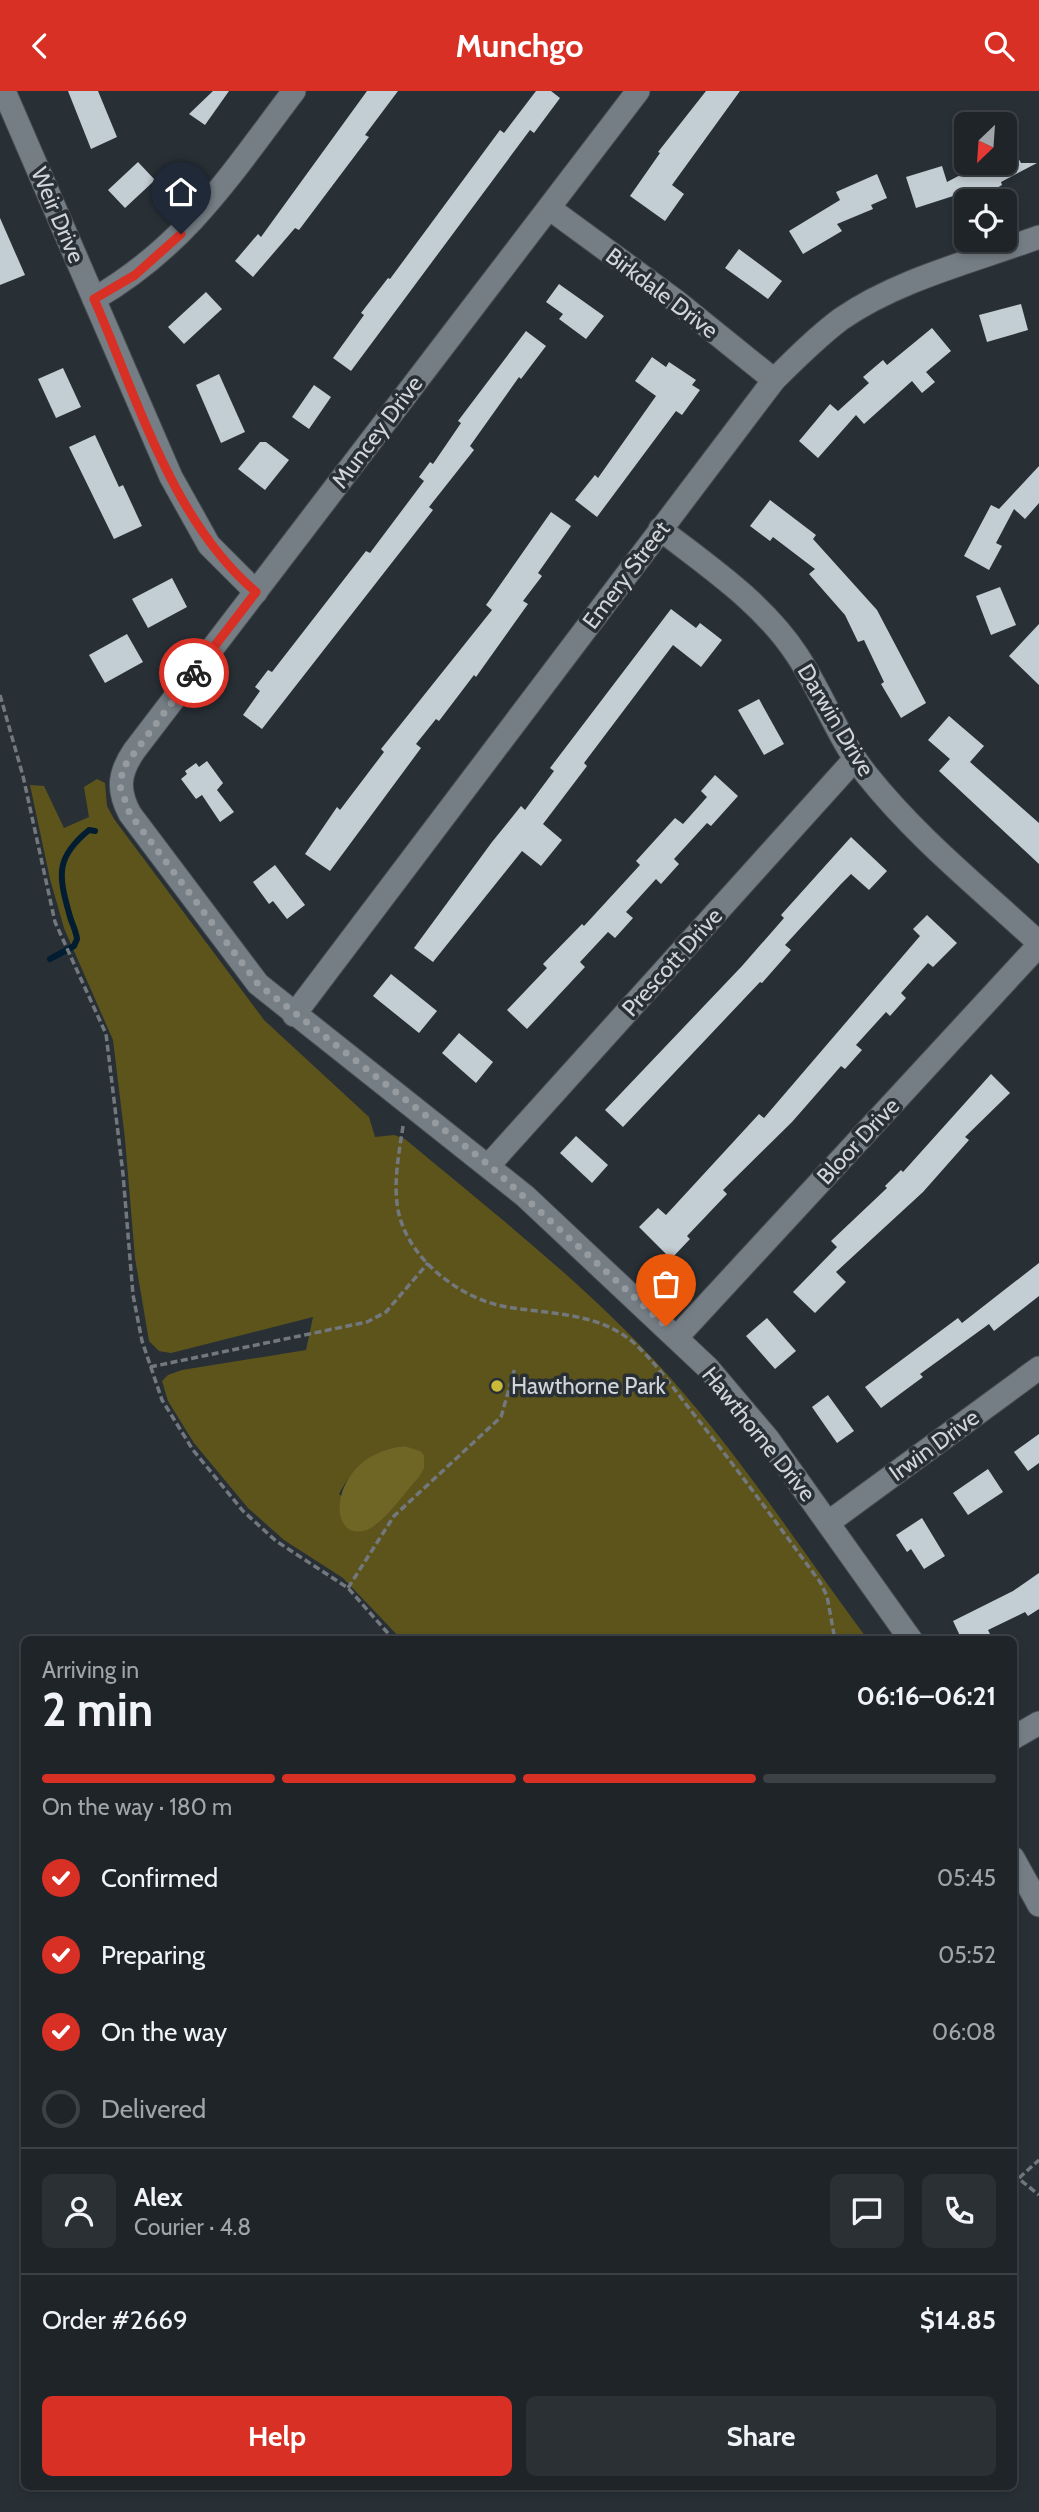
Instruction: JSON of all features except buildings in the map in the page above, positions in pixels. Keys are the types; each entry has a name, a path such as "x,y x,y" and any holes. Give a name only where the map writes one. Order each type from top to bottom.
{"street":[{"name":"Weir Drive","path":"4,91 183,500 222,561 256,592"},
{"path":"94,299 135,275 181,234 294,91"},
{"name":"Muncey Drive","path":"121,776 134,751 638,91"},
{"name":"Birkdale Drive","path":"548,208 676,301 774,380"},
{"name":"Emery Street","path":"294,1015 774,380 841,320 881,297 1039,237"},
{"name":"Darwin Drive","path":"660,529 733,586 786,640 805,666 855,759 905,818 1039,944"},
{"name":"Prescott Drive","path":"489,1165 855,759"},
{"name":"Hawthorne Drive","path":"121,776 122,796 130,814 245,969 294,1015 489,1165 677,1337 768,1439 908,1636"},
{"name":"Bloor Drive","path":"677,1337 1039,944"},
{"name":"Irwin Drive","path":"828,1522 1039,1368"},
{"path":"1017,1736 1039,1723"},
{"path":"1017,1865 1039,1905"}],"path":[{"path":"0,695 61,939 106,1034 122,1164 133,1295 150,1367 162,1399 181,1433 243,1511 276,1541 348,1588 390,1636"},
{"path":"406,1099 396,1194 399,1213 408,1234 428,1263 455,1286 478,1298 512,1308 552,1311 594,1322 621,1334 642,1350 715,1440 820,1582 827,1596 834,1636"},
{"path":"150,1367 367,1322 386,1311 428,1263"},
{"path":"348,1588 394,1516 501,1417 515,1368"},
{"path":"1039,2160 1019,2178 1039,2195"}],"shaded area":[{"path":"97,779 105,783 107,806 114,819 264,1020 369,1117 375,1137 394,1135 405,1139 502,1219 626,1331 712,1427 865,1636 398,1636 343,1578 284,1540 248,1508 194,1443 168,1401 162,1381 168,1375 182,1370 306,1350 313,1317 171,1353 159,1351 149,1341 135,1258 113,1040 64,928 50,879 30,785 44,786 64,828 89,817 84,787","holes":["404,1446 424,1455 424,1469 376,1525 339,1494 351,1475 365,1461 382,1451"]},
{"path":"404,1446 424,1455 424,1469 375,1526 354,1531 345,1525 340,1513 341,1498 347,1481 360,1465 379,1453"}],"waterway":[{"path":"50,959 74,946 77,939 63,887 62,867 65,858 89,830 95,831"}],"way so far":[{"path":"194,673 123,768 120,786 130,814 258,984 294,1015 489,1165 666,1326"}],"place":[{"name":"Hawthorne Park","path":"497,1386"}],"route":[{"path":"181,234 135,275 94,299 183,500 209,545 234,573 256,592 194,673"}]}
